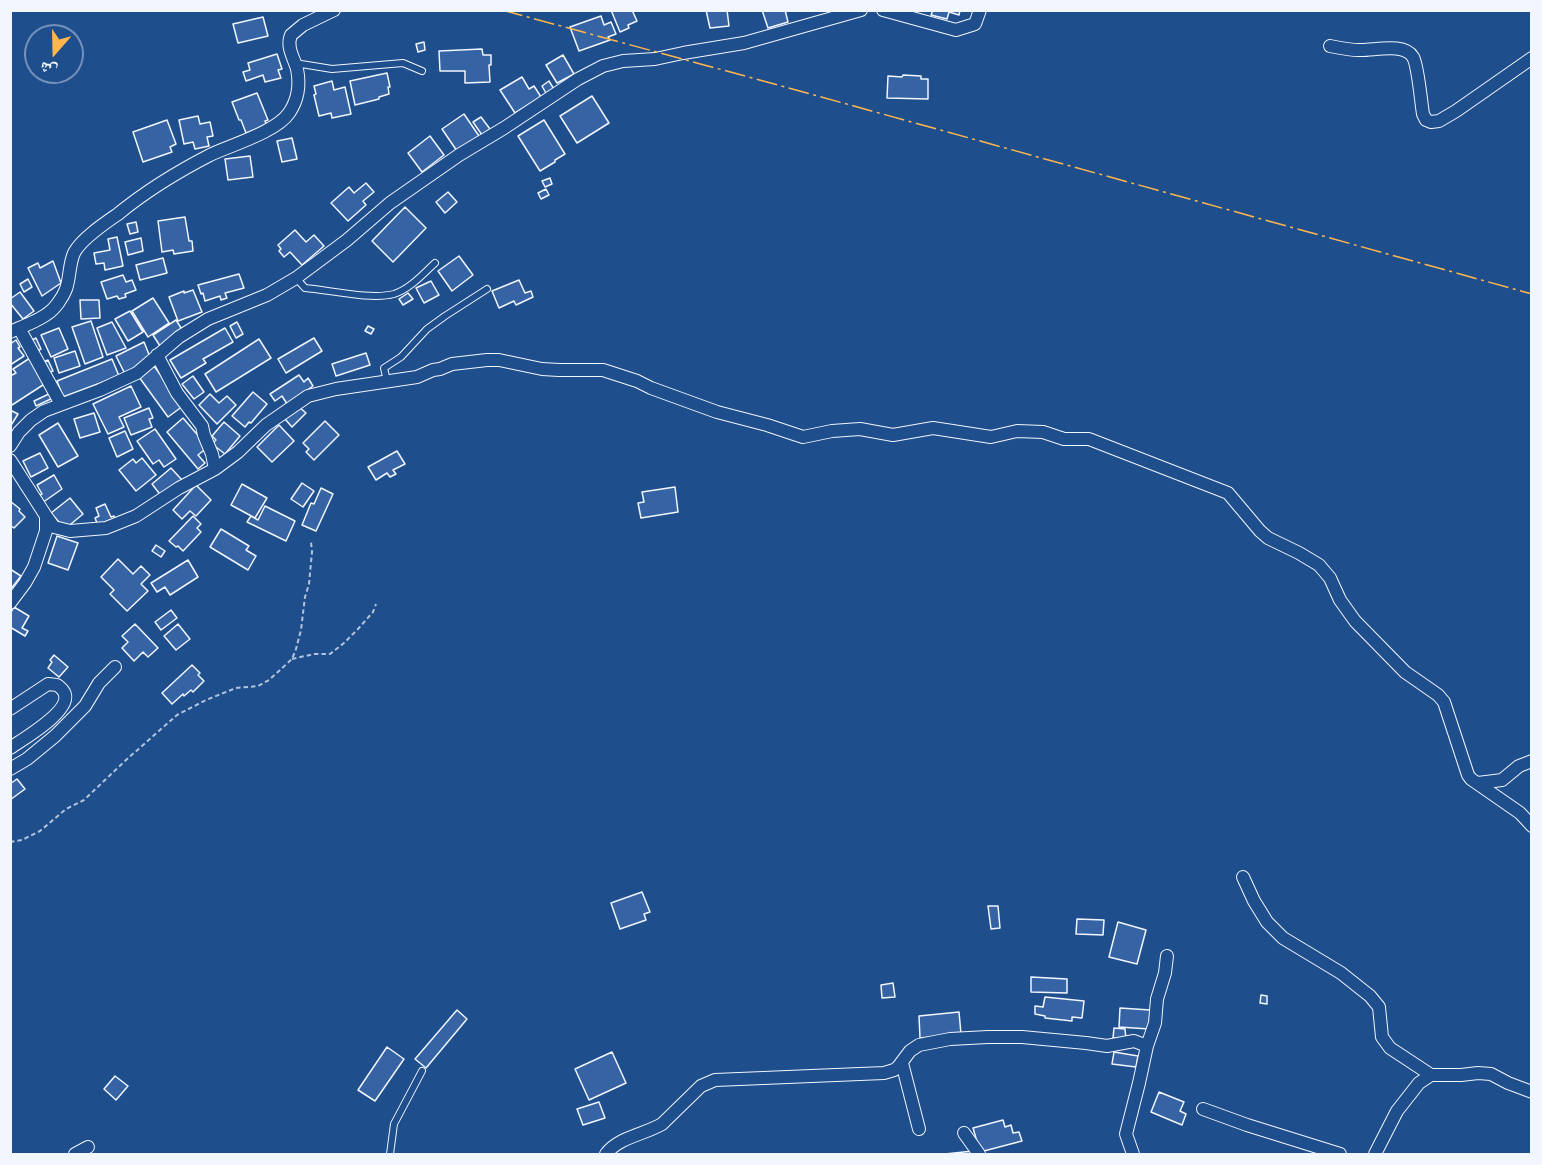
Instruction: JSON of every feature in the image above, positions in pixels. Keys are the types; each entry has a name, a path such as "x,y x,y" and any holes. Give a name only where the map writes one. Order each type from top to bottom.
{"street":[{"path":"61,404 15,330 47,314 53,308 66,289 74,254 82,243 118,213 155,186 210,156 262,132 289,114 298,93 298,77 289,44 291,35 303,25 334,10"},
{"path":"10,446 19,432 44,411 137,373 179,337 208,319 267,295 296,278 347,240 390,203 459,155 578,79 603,66 744,43 861,10"},
{"path":"883,10 956,30 975,24 980,10"},
{"path":"1330,46 1358,50 1400,49 1408,53 1413,57 1416,68 1423,114 1426,120 1431,122 1439,121 1456,111 1532,58"},
{"path":"157,355 177,393 202,426 215,469"},
{"path":"10,460 54,527 70,531 106,528 136,516 178,488 215,469 238,452 266,425 308,396 336,389 417,377 452,364 478,360 499,360 542,369 603,370 717,412 803,437 832,431 860,429 893,435 933,428 991,437 1017,431 1043,432 1064,439 1089,439 1228,493 1268,538 1319,566 1330,578 1340,600 1355,621 1405,672 1438,695 1444,702 1465,769 1471,778 1520,813 1532,826"},
{"path":"10,603 34,567 46,531 46,516"},
{"path":"10,770 55,736 85,706 99,683 115,667"},
{"path":"10,709 48,684 57,685 64,691 66,699 55,717 10,748"},
{"path":"1478,783 1502,780 1519,765 1532,761"},
{"path":"1243,877 1267,922 1283,938 1341,973 1370,996 1379,1007 1382,1036 1390,1048 1431,1075 1491,1074 1532,1092"},
{"path":"1133,1155 1126,1134 1147,1046 1155,1023 1156,999 1165,973 1167,956"},
{"path":"606,1155 616,1144 662,1124 708,1082 724,1079 884,1073 894,1070 910,1051 920,1045 950,1039 988,1036 1022,1037 1107,1046 1134,1041 1147,1046"},
{"path":"902,1063 919,1129"},
{"path":"1376,1155 1397,1111 1419,1083 1431,1075"},
{"path":"1203,1109 1340,1155"},
{"path":"964,1133 980,1155"},
{"path":"75,1155 88,1147"}],"lane":[{"path":"294,63 332,69 403,63 422,71"},
{"path":"296,278 305,288 373,296 394,294 419,278 435,263"},
{"path":"387,382 384,368 400,357 427,329 487,289"},
{"path":"390,1155 394,1124 422,1071"}],"path":[{"path":"10,842 22,840 40,831 66,809 84,800 177,715 236,688 258,686 292,659 301,630 309,584 311,542"},
{"path":"292,659 314,654 330,654 358,629 373,612 376,604"}],"building":[{"path":"611,10 632,10 637,21 620,32"},
{"path":"706,10 727,10 729,26 710,28"},
{"path":"762,10 785,10 788,22 768,28"},
{"path":"933,10 960,10 959,15 949,12 947,19 931,15"},
{"path":"601,16 604,25 611,22 616,34 608,37 610,40 579,51 570,27"},
{"path":"263,17 268,36 238,43 233,24"},
{"path":"424,42 425,50 418,52 416,44"},
{"path":"482,49 483,55 491,55 490,82 465,83 465,71 440,71 439,51"},
{"path":"277,54 282,69 278,70 281,78 265,82 263,75 246,81 243,72 250,70 248,63"},
{"path":"563,55 574,74 557,83 546,65"},
{"path":"387,73 389,94 355,105 350,81"},
{"path":"903,75 921,76 921,79 928,79 928,99 887,98 888,76 902,77"},
{"path":"522,77 529,89 534,86 541,97 515,113 500,90"},
{"path":"332,81 334,90 345,87 351,114 332,118 331,113 319,116 314,86"},
{"path":"549,81 555,91 547,95 542,86"},
{"path":"257,93 268,120 265,121 267,126 246,133 232,102"},
{"path":"592,96 609,123 577,143 560,116"},
{"path":"464,114 479,136 457,151 442,129"},
{"path":"198,116 200,124 210,122 213,136 207,137 209,146 195,149 193,142 184,144 179,120"},
{"path":"481,117 490,129 482,135 473,122"},
{"path":"167,120 176,144 170,147 172,152 143,162 133,132"},
{"path":"544,120 565,154 540,171 518,136"},
{"path":"430,136 444,155 422,172 408,153"},
{"path":"292,138 297,159 282,162 277,141"},
{"path":"250,156 253,177 228,180 225,159"},
{"path":"550,178 552,184 545,187 542,181"},
{"path":"366,183 374,192 363,201 366,205 348,221 331,203 349,187 354,193"},
{"path":"546,189 549,195 541,199 538,193"},
{"path":"448,192 457,202 445,213 436,202"},
{"path":"405,207 426,228 393,262 372,241"},
{"path":"185,217 193,251 174,254 173,250 162,252 158,221"},
{"path":"136,222 138,232 130,234 127,224"},
{"path":"295,230 306,242 314,235 324,246 302,265 290,252 284,257 279,251 281,249 278,245"},
{"path":"117,237 123,266 105,270 104,263 96,264 94,253 110,250 108,239"},
{"path":"141,238 143,251 128,255 125,242"},
{"path":"459,256 473,275 452,291 438,271"},
{"path":"163,258 167,273 140,280 136,265"},
{"path":"53,261 61,283 42,296 28,268 38,263 40,268"},
{"path":"239,274 244,288 225,293 227,298 221,300 220,296 205,301 198,285"},
{"path":"123,275 126,282 132,280 136,290 125,294 126,297 119,299 117,296 107,299 101,282"},
{"path":"28,279 32,287 24,292 20,284"},
{"path":"519,280 525,293 531,291 533,297 516,305 514,301 499,308 492,291"},
{"path":"431,281 439,295 424,303 416,288"},
{"path":"193,290 202,312 178,321 169,297"},
{"path":"20,292 34,311 23,319 10,303 10,299"},
{"path":"408,293 413,299 403,305 399,299"},
{"path":"153,298 169,323 148,337 132,311"},
{"path":"80,300 99,300 100,318 81,319"},
{"path":"130,311 143,332 128,341 115,319"},
{"path":"176,320 183,331 160,346 153,335"},
{"path":"91,321 103,357 85,364 72,327"},
{"path":"112,322 126,348 107,355 97,328"},
{"path":"237,322 243,334 236,338 230,326"},
{"path":"368,326 374,329 371,334 365,331"},
{"path":"59,328 68,349 51,357 41,335"},
{"path":"225,328 233,342 203,359 206,363 181,378 170,360"},
{"path":"36,338 41,349 33,353 28,342"},
{"path":"314,338 322,351 286,373 278,359"},
{"path":"259,339 271,358 216,392 205,374"},
{"path":"16,340 24,356 10,365 10,344"},
{"path":"144,342 150,357 126,376 116,356"},
{"path":"75,351 80,366 59,373 54,358"},
{"path":"366,353 370,365 336,376 332,364"},
{"path":"30,358 46,383 12,405 10,403 10,376 16,373 13,369"},
{"path":"112,359 119,376 63,397 57,381"},
{"path":"48,360 53,371 46,374 41,363"},
{"path":"154,366 183,406 168,417 139,377"},
{"path":"299,375 304,382 308,378 313,386 287,404 282,396 275,401 270,394"},
{"path":"193,376 204,392 194,399 182,384"},
{"path":"131,386 141,407 119,417 124,427 108,434 93,404"},
{"path":"53,392 55,397 36,406 34,401"},
{"path":"253,392 267,404 245,427 232,416"},
{"path":"210,394 219,403 227,396 236,405 217,424 199,405"},
{"path":"298,406 306,413 292,427 285,419"},
{"path":"149,408 153,418 149,419 152,427 131,435 124,418"},
{"path":"10,410 18,414 10,427"},
{"path":"94,413 100,432 80,438 74,419"},
{"path":"183,418 208,447 198,455 205,463 198,469 167,432"},
{"path":"325,421 339,435 314,460 306,452 309,449 303,443"},
{"path":"224,422 240,436 225,454 212,444 216,440 212,436"},
{"path":"58,423 78,456 58,467 39,435"},
{"path":"279,425 294,441 272,462 257,447"},
{"path":"155,429 176,459 164,467 159,460 153,464 137,441"},
{"path":"125,431 133,449 117,457 109,438"},
{"path":"397,451 405,464 393,470 396,474 390,477 387,473 376,480 368,467"},
{"path":"40,453 48,468 31,477 23,461"},
{"path":"142,458 156,475 136,491 119,470 133,459 136,463"},
{"path":"171,468 182,480 162,497 152,484"},
{"path":"54,475 62,489 42,503 38,496 42,494 37,485"},
{"path":"302,483 314,491 303,507 291,499"},
{"path":"242,484 267,498 255,518 231,505"},
{"path":"196,485 211,500 196,516 190,511 182,519 173,510"},
{"path":"675,487 678,512 641,518 638,503 644,502 642,492"},
{"path":"321,488 333,494 316,531 302,525 311,503 314,504"},
{"path":"70,498 83,514 65,529 51,513"},
{"path":"10,501 20,509 19,511 25,517 14,528 10,525"},
{"path":"105,504 111,517 114,516 116,520 99,528 95,518 99,516 96,508"},
{"path":"265,506 295,521 286,541 247,522 251,516 258,520"},
{"path":"193,516 201,524 197,528 201,532 183,551 169,541"},
{"path":"221,529 249,546 246,550 256,556 248,570 210,547"},
{"path":"57,536 78,543 68,570 48,563"},
{"path":"156,545 165,551 161,557 152,551"},
{"path":"118,559 133,574 141,566 150,575 141,584 148,591 127,611 110,594 114,590 101,577"},
{"path":"188,560 198,577 170,595 165,587 157,592 151,583"},
{"path":"10,569 21,576 10,590"},
{"path":"14,607 29,616 22,628 28,631 25,636 10,627 10,614"},
{"path":"171,610 177,618 161,630 155,622"},
{"path":"135,624 158,648 148,657 143,652 134,661 122,648 128,642 122,636"},
{"path":"178,624 190,639 176,650 164,636"},
{"path":"54,655 68,667 59,677 48,668"},
{"path":"192,665 204,681 193,692 191,690 184,696 183,694 172,704 162,693"},
{"path":"17,779 25,789 10,800 10,784"},
{"path":"642,892 650,912 644,914 646,920 620,929 611,903"},
{"path":"988,906 998,906 1000,928 991,929"},
{"path":"1077,919 1104,920 1103,935 1076,934"},
{"path":"1118,922 1146,930 1137,964 1109,957"},
{"path":"1031,977 1067,979 1067,993 1031,992"},
{"path":"893,983 895,997 882,998 881,985"},
{"path":"1261,995 1267,996 1267,1004 1260,1003"},
{"path":"1045,997 1084,1001 1082,1018 1072,1017 1072,1021 1045,1018 1045,1016 1035,1014 1035,1006 1043,1007"},
{"path":"1120,1008 1150,1010 1149,1029 1119,1027"},
{"path":"457,1010 467,1019 426,1068 415,1059"},
{"path":"959,1012 961,1034 920,1038 919,1016"},
{"path":"1114,1028 1125,1029 1126,1039 1113,1038"},
{"path":"387,1047 404,1059 375,1101 358,1090"},
{"path":"612,1052 626,1083 589,1100 575,1069"},
{"path":"1114,1052 1138,1056 1136,1067 1112,1064"},
{"path":"115,1076 128,1086 116,1100 104,1089"},
{"path":"1159,1092 1184,1102 1180,1111 1186,1114 1182,1125 1151,1112"},
{"path":"599,1102 605,1118 583,1125 577,1109"},
{"path":"1003,1120 1005,1127 1011,1125 1013,1133 1019,1132 1022,1141 980,1152 973,1128"},
{"path":"973,1151 973,1154 945,1154"}],"power":[{"path":"502,10 1532,294"}]}
